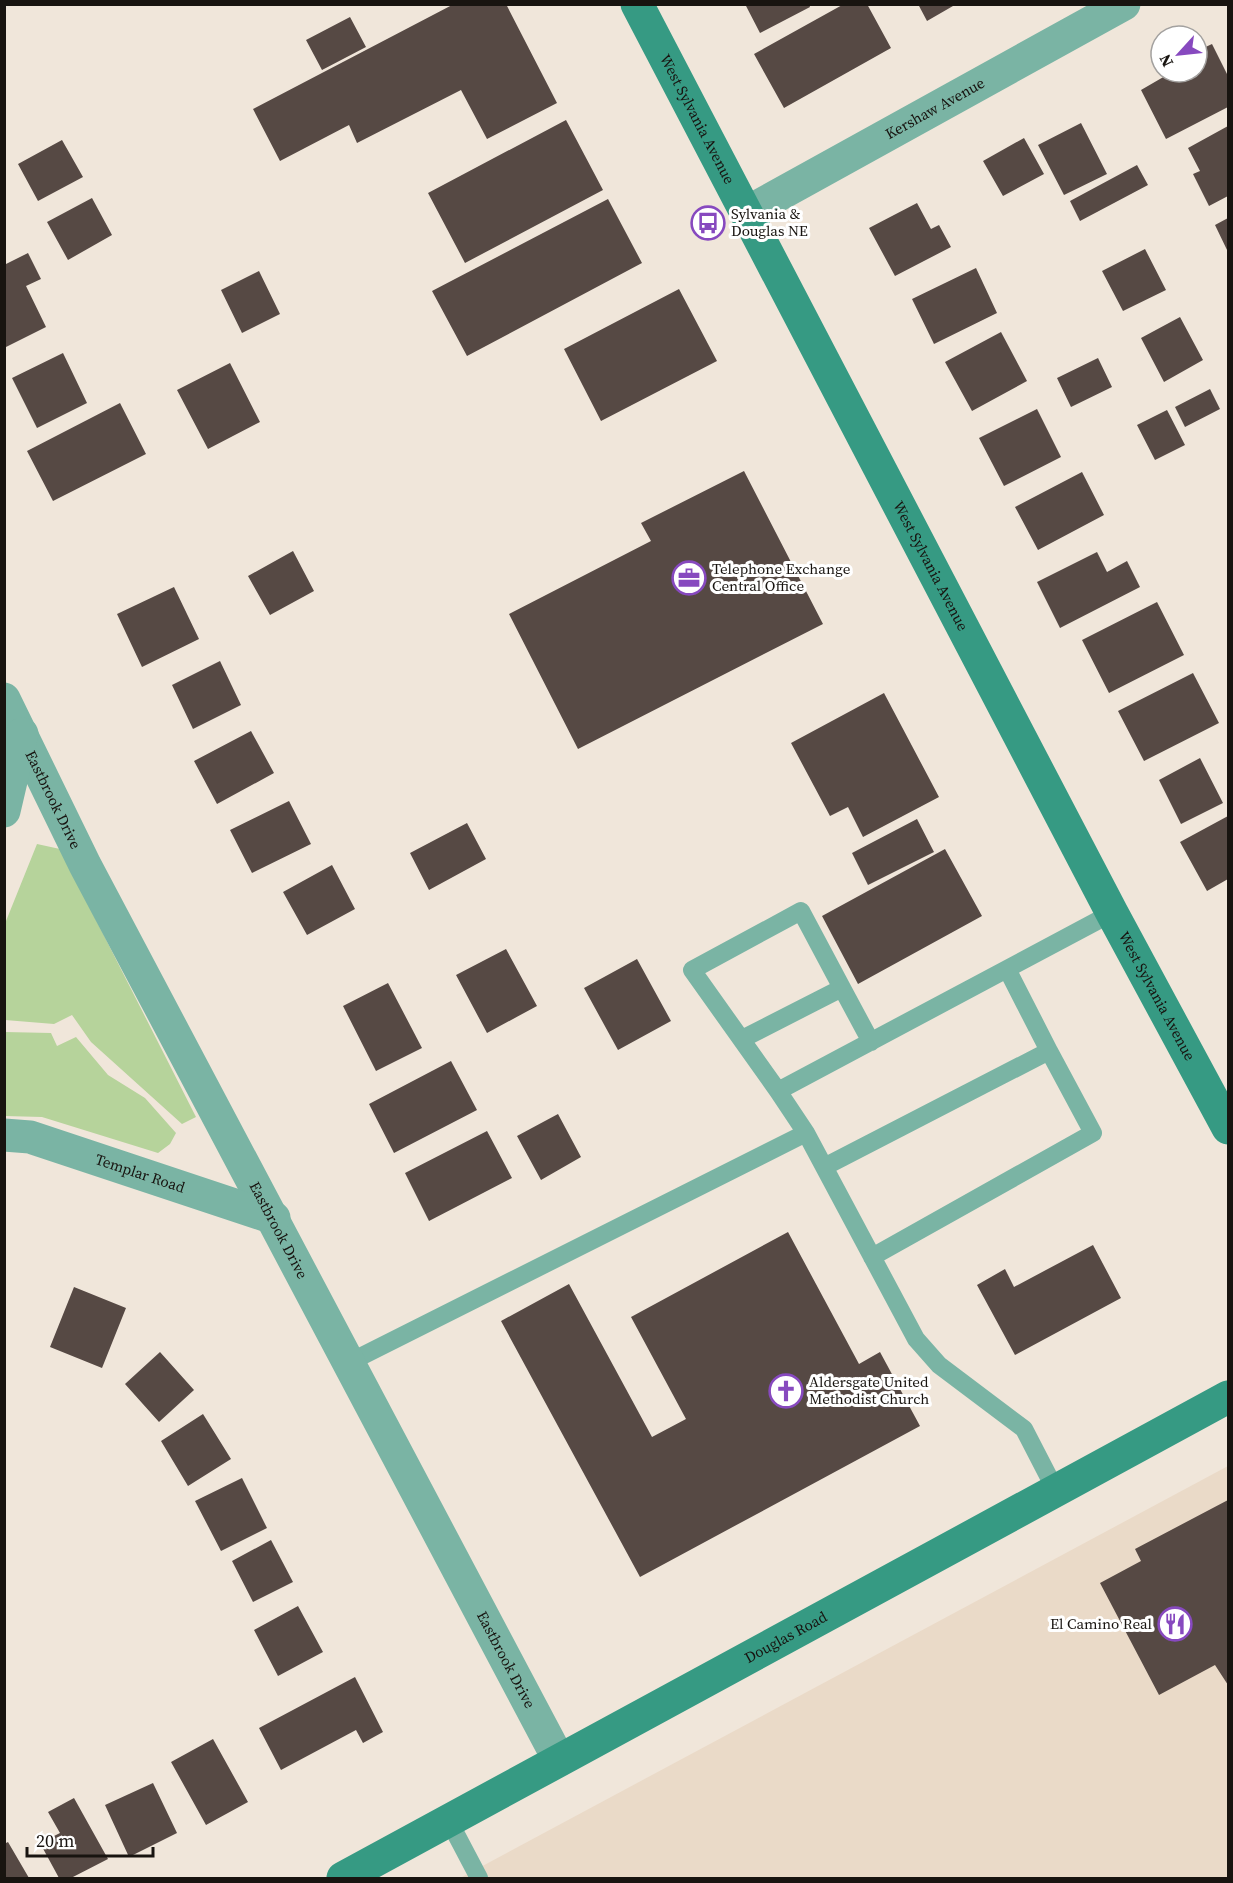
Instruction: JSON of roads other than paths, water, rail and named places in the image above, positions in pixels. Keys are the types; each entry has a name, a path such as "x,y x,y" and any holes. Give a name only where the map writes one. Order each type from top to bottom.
{"main road":[{"name":"West Sylvania Avenue","path":"637,4 1112,913 1228,1128"},
{"name":"Douglas Road","path":"343,1878 1228,1397"}],"street":[{"name":"Kershaw Avenue","path":"746,213 1124,4"},
{"name":"Eastbrook Drive","path":"4,699 85,866 274,1218 559,1760"},
{"path":"4,811 22,734"},
{"name":"Templar Road","path":"4,1135 30,1137 274,1218"}],"lane":[{"path":"871,1042 801,911 692,969 806,1133 916,1339 939,1365 1024,1428 1056,1491"},
{"path":"778,1091 1112,913"},
{"path":"872,1257 1093,1132 1006,969"},
{"path":"742,1039 842,988"},
{"path":"824,1167 1049,1051"},
{"path":"350,1362 806,1133"},
{"path":"449,1821 479,1878"}],"place":[{"name":"Sylvania & Douglas NE","path":"708,223"},
{"name":"Telephone Exchange Central Office","path":"689,578"},
{"name":"Aldersgate United Methodist Church","path":"786,1391"},
{"name":"El Camino Real","path":"1175,1624"}]}
